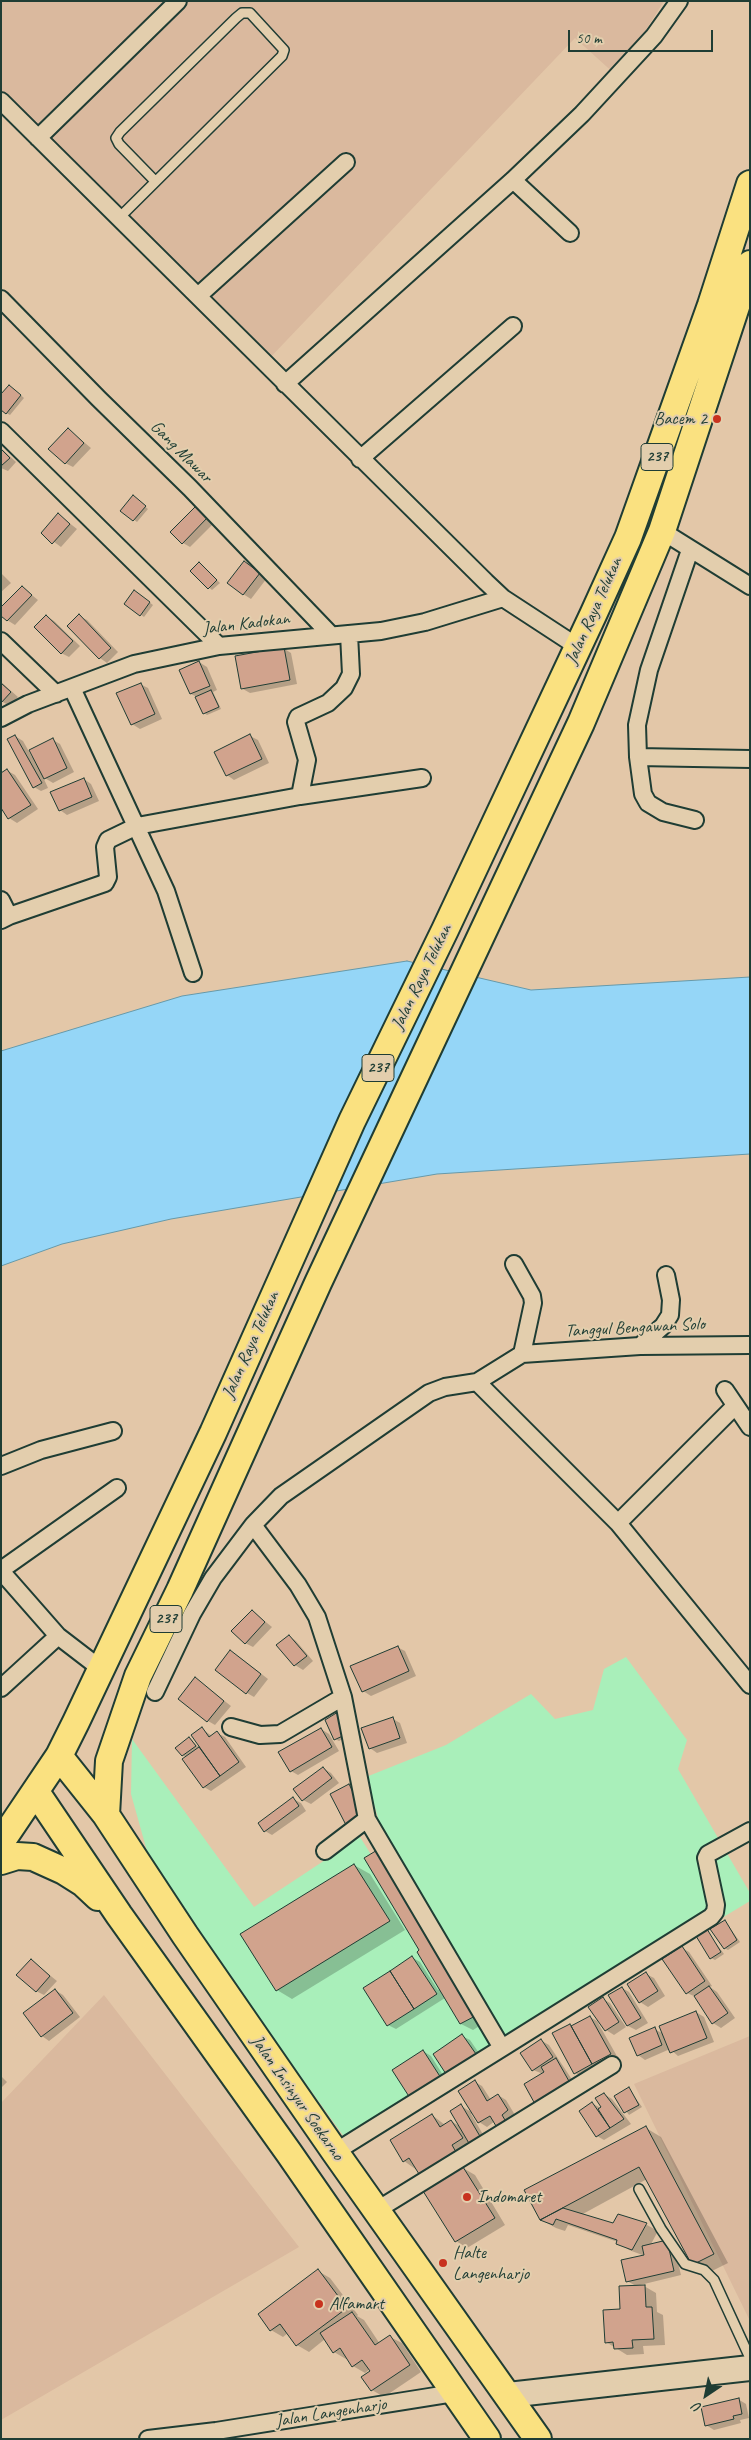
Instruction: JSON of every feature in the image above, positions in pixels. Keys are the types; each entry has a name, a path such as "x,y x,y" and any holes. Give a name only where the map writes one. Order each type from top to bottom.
{"main road":[{"name":"Jalan Raya Telukan","path":"1,1842 59,1756 213,1433 352,1121 551,706 628,538 748,196"},
{"name":"Jalan Raya Telukan","path":"106,1815 109,1761 138,1676 180,1590 318,1283 581,723 662,531 750,264"},
{"name":"Jalan Insinyur Soekarno","path":"59,1756 106,1815 185,1935 319,2130 538,2439"},
{"path":"36,1792 119,1915 289,2153 487,2439"},
{"path":"1,1861 26,1856 44,1861 83,1883 119,1915"},
{"path":"289,2153 297,2156 308,2153 315,2144 319,2130"},
{"path":"317,2194 317,2184 324,2173 340,2160"},
{"path":"508,2395 750,2368"}],"street":[{"path":"38,138 178,1"},
{"path":"285,384 513,180 611,83 654,36 679,1"},
{"path":"1,102 360,459 503,598 578,647"},
{"path":"198,296 346,162"},
{"path":"513,180 570,233"},
{"name":"Gang Mawar","path":"1,299 190,488 331,635"},
{"path":"360,459 513,326"},
{"path":"1,431 219,646"},
{"path":"662,531 750,586"},
{"path":"690,550 649,670 637,726 638,757 644,794 648,803 662,812 695,820"},
{"name":"Jalan Kadokan","path":"1,718 28,704 134,664 219,646 381,631 425,622 503,598"},
{"path":"300,796 307,760 296,722 298,716 328,703 344,688 351,674 349,634"},
{"path":"1,641 56,694"},
{"path":"72,688 166,891 193,973"},
{"path":"638,757 750,758"},
{"path":"1,900 5,918 105,883 108,877 105,847 108,840 136,826 300,796 422,778"},
{"path":"155,1692 188,1623 213,1578 253,1525 281,1496 429,1393 445,1387 477,1382 522,1354 533,1303 532,1296 514,1264"},
{"path":"640,1346 663,1326 670,1315 666,1275"},
{"name":"Tanggul Bengawan Solo","path":"522,1354 640,1346 750,1345"},
{"path":"477,1382 618,1523 747,1676"},
{"path":"724,1390 750,1427"},
{"path":"618,1523 735,1406"},
{"path":"1,1466 41,1450 113,1431"},
{"path":"100,1669 58,1636 1,1570 116,1488"},
{"path":"253,1525 298,1585 317,1617 342,1697 367,1819 502,2048"},
{"path":"1,1688 58,1636"},
{"path":"230,1727 260,1735 280,1734 342,1697"},
{"path":"325,1851 367,1819"},
{"path":"340,2160 502,2048 711,1917 715,1912 716,1905 706,1858 708,1854 750,1831"},
{"path":"377,2210 612,2065"},
{"name":"Jalan Langenharjo","path":"148,2439 217,2435 454,2393"}],"lane":[{"path":"119,218 282,56 284,50 250,13 242,13 236,18 116,138 119,144 155,181"},
{"path":"639,2189 661,2230 685,2264 704,2270 714,2280 750,2358"}],"shaded area":[{"path":"1,1 664,1 617,76 575,38 265,363 1,102"},
{"path":"104,1995 299,2247 1,2420 1,2103"},
{"path":"750,2036 750,2321 634,2084"}],"green space":[{"path":"626,1657 687,1740 678,1769 750,1893 750,1901 508,2047 385,1842 366,1777 446,1745 531,1694 555,1719 593,1710 604,1669"},
{"path":"132,1739 254,1907 360,1837 496,2054 352,2148 152,1869 131,1794"}],"water":[{"path":"407,961 531,990 750,977 750,1154 437,1174 171,1219 62,1244 1,1266 1,1051 182,996"}],"building":[{"path":"9,385 21,395 6,414 1,410 1,394"},
{"path":"68,428 84,443 65,464 48,449"},
{"path":"1,449 10,458 1,466"},
{"path":"133,495 146,506 133,521 120,511"},
{"path":"196,506 208,517 182,544 170,532"},
{"path":"58,513 70,524 52,544 41,533"},
{"path":"244,561 260,573 243,595 227,583"},
{"path":"199,562 217,580 208,589 190,571"},
{"path":"22,586 32,595 7,621 1,616 1,607"},
{"path":"134,590 150,602 140,616 124,604"},
{"path":"79,614 111,648 99,659 67,626"},
{"path":"46,615 73,641 61,654 34,627"},
{"path":"284,647 290,680 241,689 235,656"},
{"path":"199,661 210,686 190,694 179,670"},
{"path":"1,683 11,692 1,703"},
{"path":"141,683 155,714 131,725 116,693"},
{"path":"211,690 219,707 203,714 195,697"},
{"path":"250,734 262,759 226,776 214,752"},
{"path":"15,735 42,783 33,788 7,739"},
{"path":"53,738 67,768 44,779 29,750"},
{"path":"7,769 31,805 8,819 1,808 1,773"},
{"path":"84,778 92,797 59,811 50,792"},
{"path":"252,1610 265,1622 245,1644 231,1631"},
{"path":"289,1635 307,1656 294,1666 276,1645"},
{"path":"398,1646 409,1671 362,1692 350,1666"},
{"path":"230,1650 261,1674 246,1694 215,1670"},
{"path":"195,1677 224,1701 207,1722 178,1699"},
{"path":"338,1712 347,1734 334,1740 325,1720"},
{"path":"393,1717 400,1738 369,1749 361,1728"},
{"path":"202,1727 209,1737 217,1731 239,1762 220,1776 191,1735"},
{"path":"321,1728 332,1747 290,1772 278,1752"},
{"path":"189,1737 196,1746 182,1756 175,1748"},
{"path":"199,1747 220,1776 203,1788 182,1759"},
{"path":"323,1767 332,1778 302,1801 293,1789"},
{"path":"349,1784 365,1816 346,1825 330,1794"},
{"path":"293,1797 299,1806 264,1832 258,1823"},
{"path":"379,1849 479,2014 460,2024 417,1952 419,1950 364,1858"},
{"path":"354,1864 390,1921 276,1991 240,1934"},
{"path":"725,1920 737,1940 724,1949 710,1929"},
{"path":"707,1929 721,1952 710,1959 696,1936"},
{"path":"682,1946 705,1981 686,1994 662,1959"},
{"path":"412,1956 437,1994 414,2009 390,1971"},
{"path":"31,1959 50,1976 36,1992 16,1975"},
{"path":"390,1971 414,2009 387,2026 363,1988"},
{"path":"646,1972 658,1991 639,2003 627,1984"},
{"path":"709,1986 728,2013 712,2024 694,1996"},
{"path":"622,1987 641,2018 627,2026 608,1995"},
{"path":"55,1989 73,2013 41,2037 23,2013"},
{"path":"603,1997 619,2022 605,2031 588,2007"},
{"path":"696,2011 707,2038 670,2053 659,2026"},
{"path":"590,2016 611,2054 592,2064 571,2026"},
{"path":"570,2024 592,2064 574,2074 552,2033"},
{"path":"655,2027 662,2045 637,2056 629,2038"},
{"path":"462,2034 476,2054 446,2074 433,2054"},
{"path":"541,2039 553,2057 532,2071 520,2053"},
{"path":"423,2050 441,2078 410,2098 392,2070"},
{"path":"556,2058 570,2083 535,2104 524,2084 544,2072 541,2067"},
{"path":"475,2080 487,2101 498,2094 508,2110 502,2115 508,2125 499,2131 490,2116 478,2123 458,2091"},
{"path":"629,2087 639,2105 624,2113 614,2096"},
{"path":"604,2093 624,2119 610,2128 598,2109 601,2107 595,2098"},
{"path":"592,2102 610,2128 596,2137 579,2111"},
{"path":"461,2104 481,2138 470,2145 450,2111"},
{"path":"432,2114 440,2127 451,2120 463,2138 452,2145 456,2152 419,2174 409,2158 403,2162 390,2140"},
{"path":"646,2126 714,2254 692,2265 639,2167 540,2220 524,2190"},
{"path":"463,2167 495,2218 455,2242 423,2191"},
{"path":"563,2208 613,2223 618,2214 647,2223 632,2250 616,2244 617,2240 556,2219 553,2225 540,2220"},
{"path":"667,2240 674,2271 626,2282 621,2260 644,2255 642,2246"},
{"path":"318,2269 347,2308 296,2346 280,2324 270,2331 258,2314"},
{"path":"645,2285 646,2307 652,2307 654,2339 632,2340 633,2348 614,2349 613,2342 605,2343 603,2310 620,2309 619,2286"},
{"path":"352,2312 375,2345 390,2335 410,2365 371,2391 361,2377 370,2371 362,2360 352,2367 340,2348 333,2353 320,2333"},
{"path":"739,2398 742,2414 733,2416 734,2419 705,2426 701,2407"}],"place":[{"name":"Bacem 2","path":"717,419"},
{"name":"Indomaret","path":"467,2197"},
{"name":"Halte Langenharjo","path":"443,2263"},
{"name":"Alfamart","path":"319,2304"}]}
